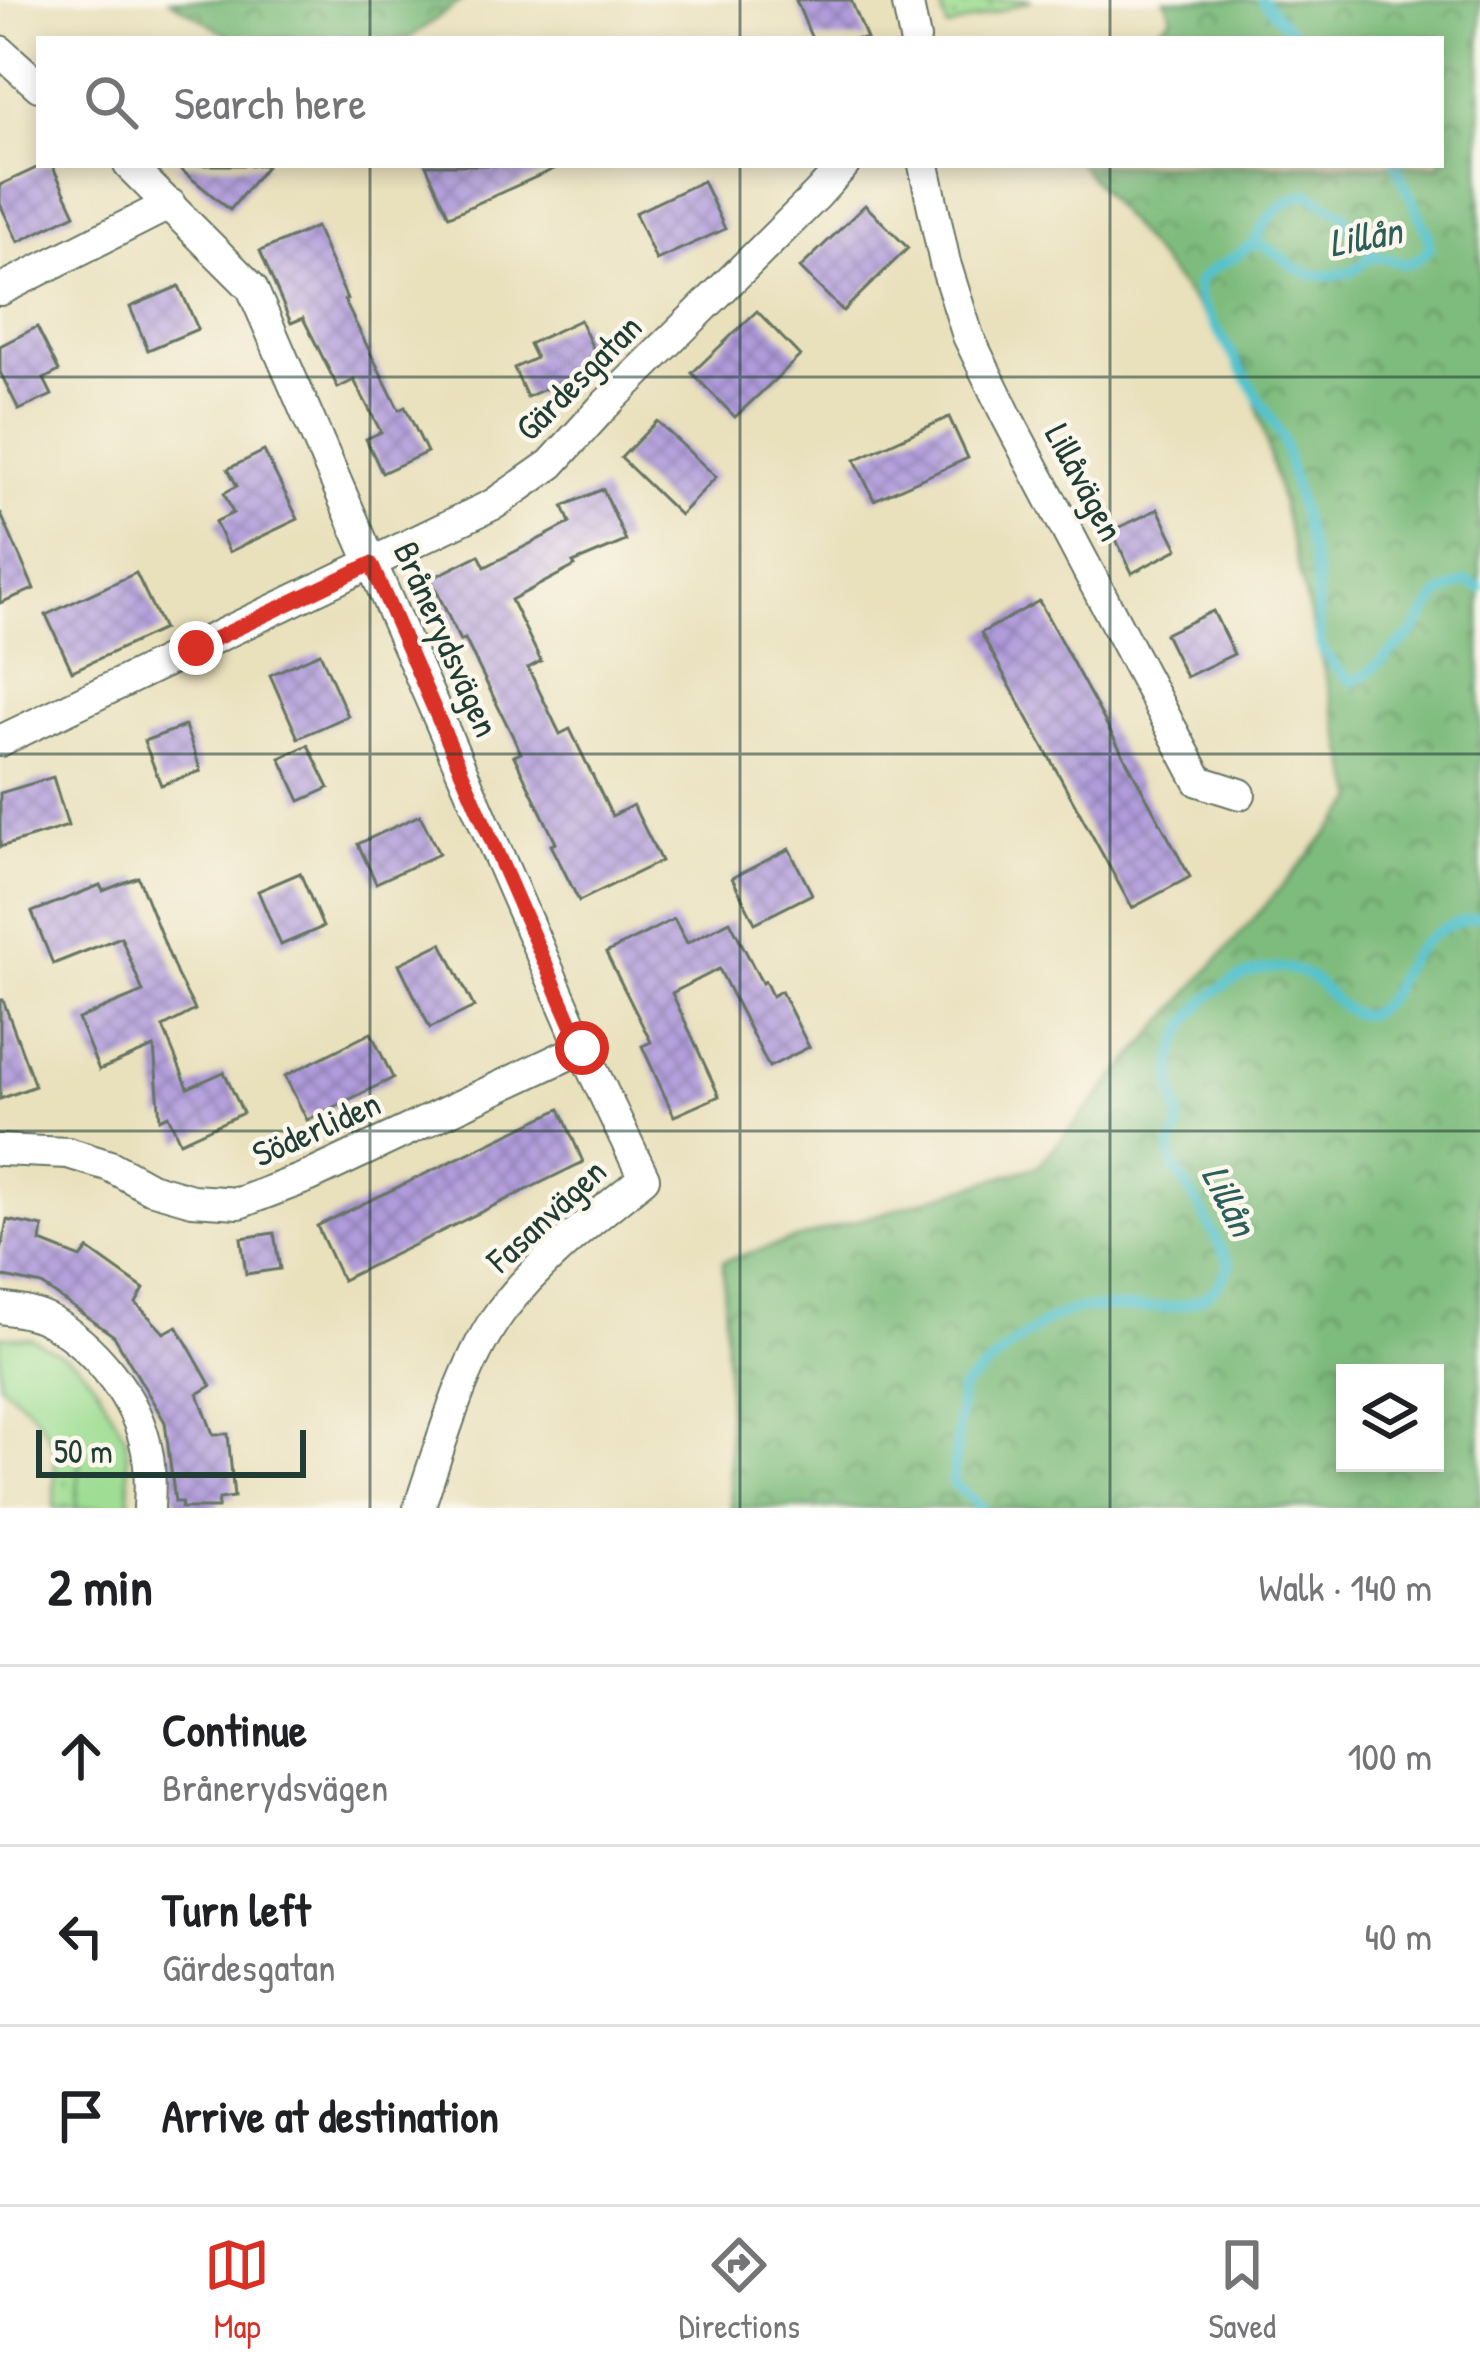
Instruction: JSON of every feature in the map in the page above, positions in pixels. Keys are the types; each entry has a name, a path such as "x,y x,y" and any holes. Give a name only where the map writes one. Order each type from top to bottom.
{"street":[{"path":"908,0 914,36"},
{"path":"0,51 36,83"},
{"name":"Brånerydsvägen","path":"132,168 252,288 582,1048 644,1178"},
{"name":"Gärdesgatan","path":"0,741 494,504 551,464 841,168"},
{"name":"Lillåvägen","path":"925,168 945,263 968,336 1007,417 1199,781 1240,794"},
{"path":"0,290 170,204"},
{"name":"Söderliden","path":"0,1150 68,1154 110,1166 150,1188 192,1200 239,1203 310,1176 582,1048"},
{"name":"Fasanvägen","path":"419,1508 475,1357 500,1312 566,1241 644,1178"},
{"path":"0,1308 43,1318 88,1351 117,1383 135,1414 147,1450 149,1508"}],"green space":[{"path":"170,0 462,0 412,36 229,36"},
{"path":"938,0 1032,0 948,28"},
{"path":"1165,0 1480,0 1480,1508 731,1508 723,1261 1038,1166 1357,800 1247,367 1082,168 1444,168 1444,36 1150,36 1172,17"},
{"path":"0,1336 31,1338 77,1363 97,1386 126,1437 130,1508 76,1508 80,1443 55,1451 33,1413 0,1384"},
{"path":"82,1442 76,1508 54,1508 55,1451"}],"building":[{"path":"796,0 851,0 866,36 811,36"},
{"path":"37,168 53,168 75,214 18,242 0,204 0,185"},
{"path":"179,168 265,168 230,210"},
{"path":"427,168 556,168 449,216"},
{"path":"703,181 725,229 656,260 635,213"},
{"path":"865,205 908,248 843,311 800,268"},
{"path":"316,227 344,300 399,410 405,407 427,452 382,473 366,439 381,432 354,380 338,388 303,318 291,323 260,251"},
{"path":"179,286 198,329 148,350 130,307"},
{"path":"757,311 800,356 735,417 692,373"},
{"path":"580,320 600,364 527,397 514,368 536,358 529,344"},
{"path":"37,327 59,371 44,379 52,395 19,410 0,372 0,346"},
{"path":"949,417 968,458 874,500 855,460"},
{"path":"657,421 716,477 680,515 621,458"},
{"path":"264,451 298,519 229,552 215,522 233,513 224,493 237,486 228,469"},
{"path":"603,489 626,541 573,563 575,566 511,600 541,661 528,668 560,734 570,729 612,816 633,805 661,861 579,901 514,756 521,753 431,579 479,555 485,567 570,523 563,506"},
{"path":"1158,509 1178,549 1132,573 1112,531"},
{"path":"0,512 34,589 0,603"},
{"path":"136,573 163,629 72,671 46,615"},
{"path":"1039,601 1190,877 1132,908 981,633"},
{"path":"1213,611 1234,654 1186,677 1165,634"},
{"path":"320,653 348,716 298,738 270,675"},
{"path":"185,726 201,771 161,785 144,741"},
{"path":"308,745 329,788 300,801 280,758"},
{"path":"53,777 68,826 0,847 0,793"},
{"path":"420,815 439,854 376,883 358,844"},
{"path":"789,849 812,894 755,923 732,878"},
{"path":"300,873 323,927 281,945 258,891"},
{"path":"138,877 195,1010 163,1027 188,1088 224,1072 243,1113 180,1142 168,1115 160,1119 154,1047 99,1070 78,1019 143,992 121,937 53,964 32,912 100,885 103,891"},
{"path":"674,919 687,943 730,921 762,983 772,996 781,991 809,1047 769,1067 719,969 672,993 719,1096 674,1116 642,1046 651,1042 606,953"},
{"path":"442,943 474,1007 430,1028 399,964"},
{"path":"0,1000 35,1086 0,1099"},
{"path":"371,1033 393,1078 307,1120 285,1076"},
{"path":"560,1109 583,1162 342,1280 317,1226"},
{"path":"7,1220 43,1227 41,1242 81,1258 88,1249 144,1289 136,1303 164,1333 177,1326 211,1386 198,1394 213,1434 228,1434 234,1497 219,1499 218,1508 181,1508 182,1502 175,1502 165,1422 114,1336 42,1285 0,1276"},
{"path":"274,1233 280,1269 246,1274 241,1238"}],"waterway":[{"name":"Lillån","path":"1262,0 1295,36"},
{"name":"Lillån","path":"1397,168 1428,234 1429,250 1420,258 1403,264 1375,257 1350,272 1317,275 1298,269 1266,247 1252,245 1202,278 1198,298 1282,437 1316,571 1320,646 1336,668 1352,682 1366,675 1412,634 1439,595 1467,581 1480,588"},
{"path":"1254,244 1275,212 1308,193 1345,215 1375,258"},
{"name":"Lillån","path":"982,1508 953,1483 961,1390 1055,1317 1085,1309 1165,1307 1201,1299 1230,1265 1176,1171 1170,1149 1179,1123 1173,1063 1196,1011 1241,977 1285,969 1313,979 1349,1011 1365,1015 1383,1003 1424,943 1444,928 1480,917"}],"route":[{"path":"196,648 371,564 582,1048"}]}
